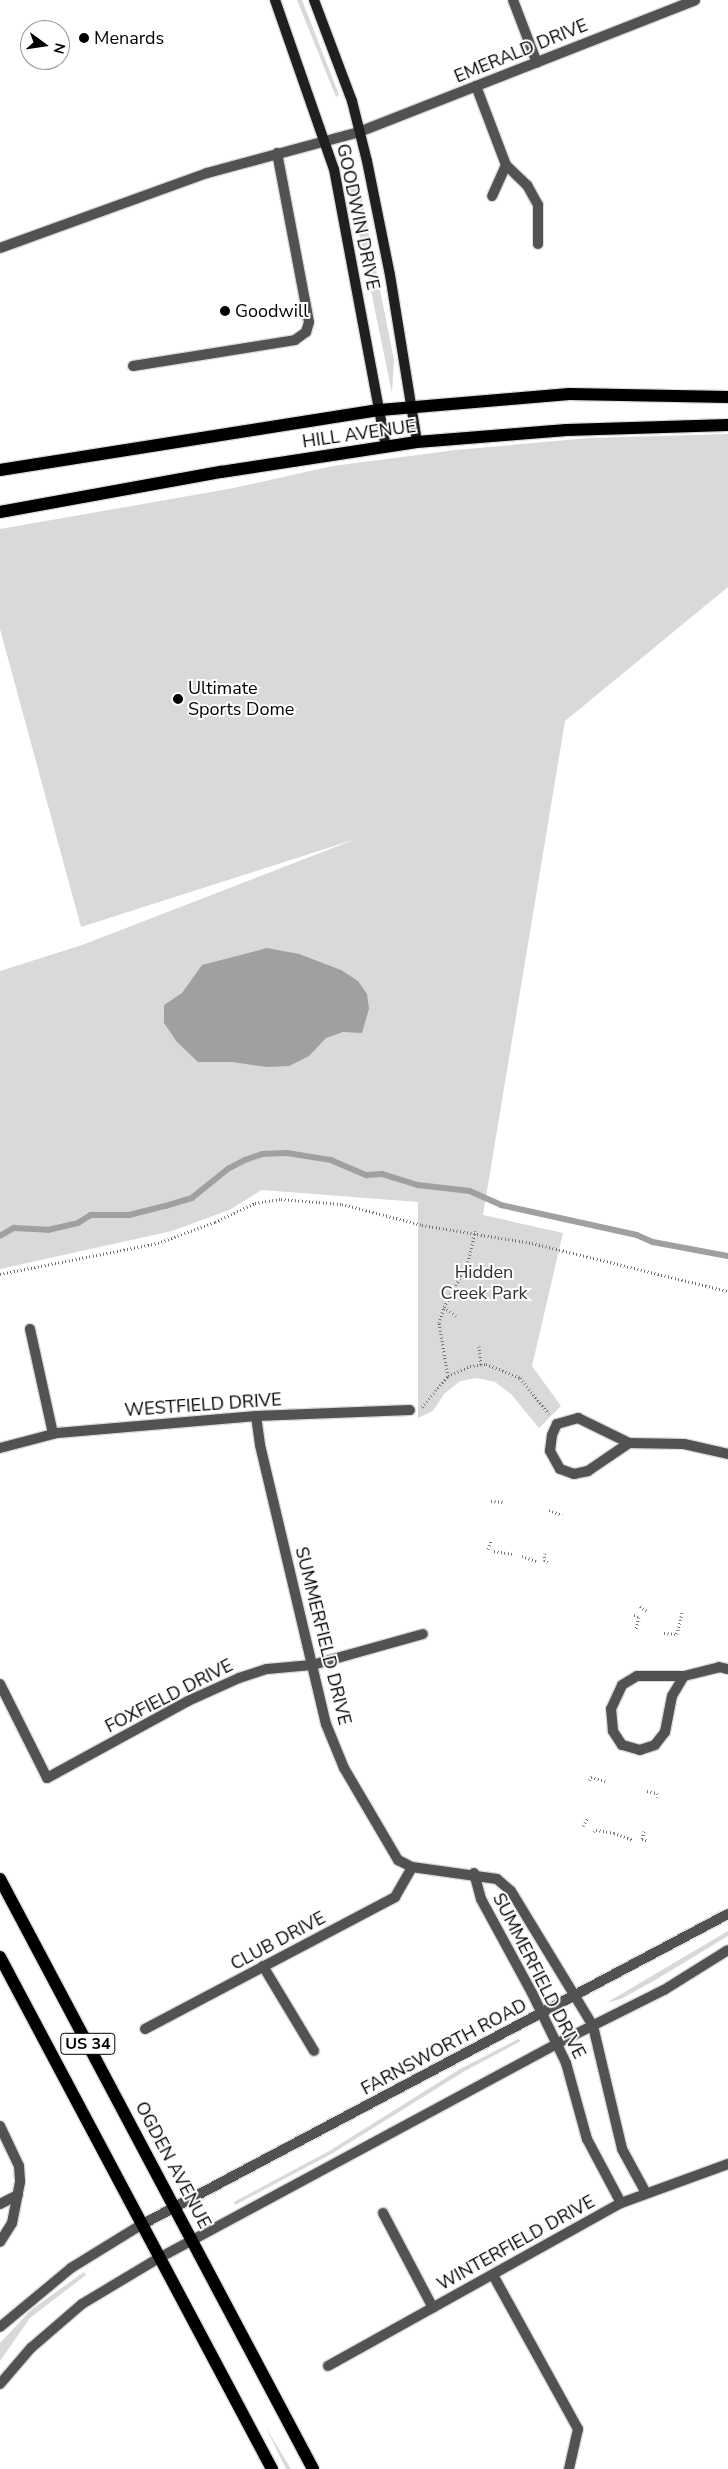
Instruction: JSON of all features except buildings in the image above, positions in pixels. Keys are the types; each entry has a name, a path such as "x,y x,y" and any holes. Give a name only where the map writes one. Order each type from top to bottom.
{"main road":[{"name":"HILL AVENUE","path":"0,470 380,410 569,394 728,397"},
{"name":"HILL AVENUE","path":"0,512 221,472 417,442 567,430 728,425"},
{"name":"OGDEN AVENUE","path":"0,1879 194,2241 313,2469"},
{"name":"US 34","path":"0,1957 5,1975 272,2469"}],"street":[{"name":"GOODWIN DRIVE","path":"275,0 334,169 386,447"},
{"name":"GOODWIN DRIVE","path":"314,0 352,101 379,218 417,442"},
{"path":"513,0 537,63"},
{"name":"EMERALD DRIVE","path":"0,248 108,207 277,153 324,139 359,132 695,0"},
{"path":"476,86 506,165 527,185 538,205 538,244"},
{"path":"133,366 295,340 306,332 309,322 277,153"},
{"path":"492,196 506,165"},
{"path":"30,1329 53,1434"},
{"name":"WESTFIELD DRIVE","path":"0,1448 53,1434 256,1416 410,1410"},
{"name":"SUMMERFIELD DRIVE","path":"256,1416 260,1445 326,1724 344,1768 398,1860 412,1867 474,1874 498,1879 511,1891 593,2026 622,2149 646,2192"},
{"path":"628,1443 588,1471 574,1474 560,1469 550,1451 552,1435 557,1424 578,1418 628,1443 684,1444 728,1454"},
{"name":"FOXFIELD DRIVE","path":"0,1684 47,1778 188,1701 239,1678 268,1668 312,1665 423,1634"},
{"path":"684,1676 672,1696 665,1732 655,1745 640,1750 622,1745 613,1731 611,1709 622,1685 637,1676 684,1676 719,1667 728,1669"},
{"name":"CLUB DRIVE","path":"145,2029 396,1897 412,1867"},
{"name":"SUMMERFIELD DRIVE","path":"474,1874 481,1899 542,2013 556,2044 571,2078 587,2139 621,2203"},
{"name":"FARNSWORTH ROAD","path":"0,2328 71,2268 141,2225 177,2209 728,1914"},
{"path":"0,2384 31,2348 60,2321 82,2304 159,2258 194,2241 556,2044 664,1990 728,1950"},
{"path":"263,1966 314,2051"},
{"path":"0,2126 19,2166 18,2194 12,2223 0,2242"},
{"name":"WINTERFIELD DRIVE","path":"328,2366 621,2203 646,2192 728,2164"},
{"path":"0,2204 18,2194"},
{"path":"383,2213 433,2308"},
{"path":"493,2275 578,2428 569,2469"}],"path":[{"path":"0,1274 158,1243 215,1222 255,1203 280,1199 342,1204 422,1225 475,1231 728,1291"},
{"path":"448,1376 440,1340 439,1323 444,1307 468,1262 475,1231"},
{"path":"444,1307 456,1316"},
{"path":"479,1346 481,1364"},
{"path":"410,1410 424,1406 448,1376 481,1364 505,1370 520,1378 551,1416"},
{"path":"491,1501 504,1502"},
{"path":"549,1510 562,1515"},
{"path":"488,1549 491,1541"},
{"path":"494,1552 514,1554"},
{"path":"545,1554 544,1560 548,1562"},
{"path":"522,1556 536,1561"},
{"path":"640,1606 647,1611"},
{"path":"664,1633 677,1634 682,1613"},
{"path":"634,1615 639,1617 636,1629"},
{"path":"589,1780 591,1778 605,1781"},
{"path":"647,1791 657,1793 658,1797"},
{"path":"583,1826 588,1818"},
{"path":"594,1832 596,1830 605,1831 634,1840"},
{"path":"644,1831 642,1839 648,1841"}],"green space":[{"path":"297,0 302,0 339,95 336,97"},
{"path":"354,183 359,185 394,360 392,393 350,189"},
{"name":"Hidden Creek Park","path":"728,434 728,587 565,721 483,1215 563,1233 532,1366 561,1406 539,1428 511,1394 495,1382 477,1378 460,1381 444,1394 433,1411 418,1418 418,1202 262,1190 229,1210 172,1231 0,1269 0,971 82,945 356,839 81,927 0,629 0,529 234,488 333,466 456,450 589,438"},
{"path":"728,1931 728,1936 657,1979 621,1999 606,2003"},
{"path":"518,2039 521,2041 465,2071 333,2153 235,2205 234,2202 329,2151 460,2069"},
{"path":"84,2272 86,2275 30,2318 0,2361 0,2343 31,2310"},
{"path":"265,2426 291,2469 286,2469"}],"shaded area":[{"path":"267,948 299,954 341,970 358,981 367,994 369,1009 362,1033 343,1032 326,1038 309,1056 289,1066 267,1067 232,1062 198,1062 177,1042 164,1023 164,1005 182,993 202,965"}],"waterway":[{"path":"0,1236 14,1228 48,1230 78,1223 91,1215 129,1215 166,1206 192,1198 228,1169 245,1160 262,1154 287,1153 331,1160 367,1175 382,1174 418,1185 470,1191 501,1205 637,1235 653,1242 728,1256"}],"place":[{"name":"Menards","path":"84,38"},
{"name":"Goodwill","path":"225,311"},
{"name":"Ultimate Sports Dome","path":"178,699"}]}
